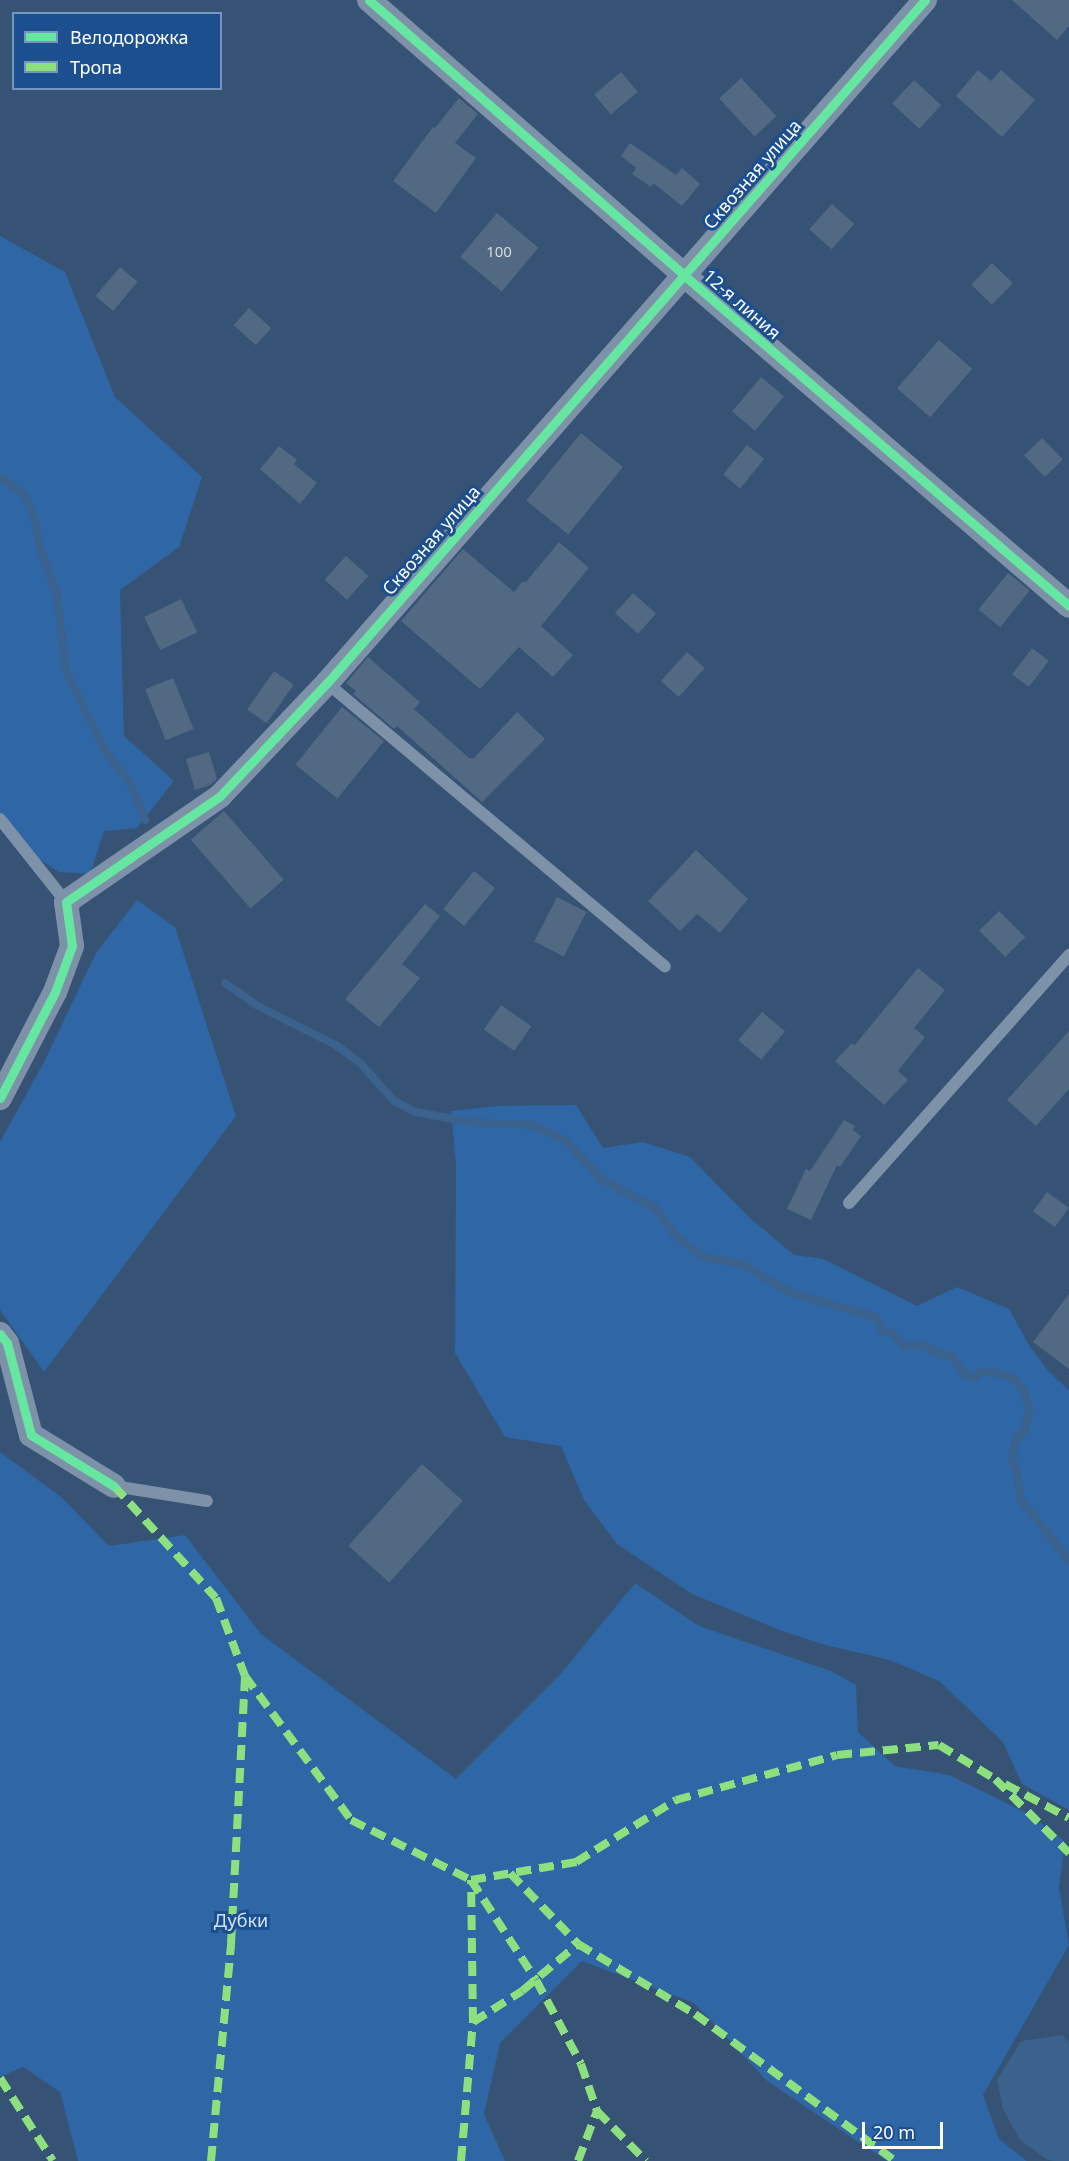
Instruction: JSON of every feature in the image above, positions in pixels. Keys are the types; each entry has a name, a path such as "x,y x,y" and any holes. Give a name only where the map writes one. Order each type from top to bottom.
{"street":[{"name":"12-я линия","path":"369,0 685,276 1069,606"},
{"name":"Сквозная улица","path":"66,902 220,796 327,683 925,0"},
{"path":"0,1098 55,992 72,946 66,902"},
{"path":"0,1334 7,1343 31,1435 114,1486"}],"lane":[{"path":"327,683 665,967"},
{"path":"0,819 66,902"},
{"path":"849,1203 1069,955"},
{"path":"114,1486 207,1501"}],"green space":[{"path":"0,236 65,272 115,397 202,477 179,547 120,590 124,736 174,781 137,828 104,831 90,874 59,872 37,858 0,827"},
{"path":"137,900 175,927 236,1116 44,1372 0,1310 0,1142 44,1062 96,953"},
{"path":"576,1105 603,1148 643,1142 690,1157 750,1218 794,1255 824,1259 917,1306 957,1287 1009,1309 1029,1345 1049,1372 1069,1390 1069,1810 1022,1784 1003,1742 939,1681 890,1660 825,1645 782,1631 692,1594 617,1544 584,1500 561,1446 505,1437 455,1353 456,1165 451,1111 496,1106"},
{"name":"Дубки","path":"0,1452 61,1497 109,1546 185,1535 261,1634 456,1779 559,1676 635,1583 699,1626 831,1671 856,1685 858,1732 895,1766 949,1775 1031,1815 1065,1842 1059,1888 1069,1945 983,2095 999,2139 1027,2161 887,2161 767,2081 694,2003 582,1961 500,2043 484,2114 505,2161 78,2161 60,2092 23,2067 0,2077"}],"shaded area":[{"path":"1063,2035 1069,2042 1069,2161 1054,2161 1048,2160 1020,2140 1003,2109 997,2080 1021,2041"}],"building":[{"path":"1012,0 1069,0 1069,26 1057,40"},
{"path":"978,70 991,81 1001,70 1035,100 1002,137 956,96"},
{"path":"621,72 638,92 611,114 594,94"},
{"path":"741,78 776,116 755,136 719,98"},
{"path":"914,80 941,105 919,129 892,103"},
{"path":"459,98 478,114 455,143 476,158 436,213 393,181 433,127 435,128"},
{"path":"630,143 676,175 682,168 700,184 682,206 653,183 651,187 632,174 636,168 621,156"},
{"path":"832,204 854,224 832,249 809,229"},
{"path":"497,213 538,248 502,291 460,257"},
{"path":"992,263 1013,283 992,305 971,285"},
{"path":"120,267 138,282 113,311 96,296"},
{"path":"249,308 271,328 256,345 234,325"},
{"path":"939,340 972,369 930,417 897,388"},
{"path":"761,377 784,396 755,431 732,411"},
{"path":"581,433 623,467 568,535 526,501"},
{"path":"1042,438 1063,460 1045,477 1024,455"},
{"path":"747,445 764,459 740,488 723,475"},
{"path":"279,446 297,460 294,464 317,483 300,504 260,469"},
{"path":"559,542 589,568 541,626 573,655 553,677 519,647 480,689 401,621 463,549 514,592 523,581 525,583"},
{"path":"346,556 368,576 347,600 325,580"},
{"path":"1008,573 1030,591 1000,627 978,610"},
{"path":"633,593 656,614 638,634 615,613"},
{"path":"181,599 197,632 160,650 144,617"},
{"path":"1032,648 1049,661 1029,687 1012,674"},
{"path":"687,652 705,668 679,697 661,681"},
{"path":"368,657 420,702 414,709 469,758 474,758 517,712 545,739 482,802 397,726 394,729 353,694 356,691 346,683"},
{"path":"274,671 294,685 267,723 247,710"},
{"path":"173,678 194,729 166,740 145,689"},
{"path":"342,707 384,741 337,798 295,765"},
{"path":"209,752 217,779 210,785 195,790 186,759"},
{"path":"224,811 284,880 250,909 191,840"},
{"path":"696,850 748,899 720,933 697,914 680,931 648,901"},
{"path":"474,871 495,888 464,926 443,909"},
{"path":"557,897 586,912 564,957 534,942"},
{"path":"425,904 440,916 402,964 420,978 379,1027 345,999"},
{"path":"999,911 1025,937 1005,957 979,931"},
{"path":"918,968 945,990 914,1028 925,1037 898,1071 908,1080 884,1105 835,1061 852,1043 854,1046"},
{"path":"501,1005 531,1026 514,1051 484,1030"},
{"path":"762,1012 785,1031 761,1060 738,1040"},
{"path":"1069,1031 1069,1089 1036,1126 1007,1100"},
{"path":"844,1120 855,1126 853,1130 861,1136 840,1167 837,1165 811,1220 787,1209 806,1169 810,1171"},
{"path":"1047,1192 1069,1208 1055,1227 1033,1211"},
{"path":"1069,1294 1069,1369 1033,1342"},
{"path":"422,1464 463,1501 389,1583 348,1546"}],"waterway":[{"path":"0,477 26,496 35,521 39,545 57,596 66,671 104,749 131,785 145,820"},
{"path":"225,983 256,1005 336,1045 361,1064 394,1101 416,1112 469,1122 532,1125 566,1141 601,1179 655,1208 676,1236 703,1257 742,1264 791,1293 875,1317 883,1331 893,1334 903,1346 927,1346 936,1353 953,1357 965,1374 974,1378 981,1372 996,1373 1014,1379 1025,1392 1029,1413 1025,1429 1015,1442 1012,1458 1021,1500 1069,1561"}],"marked path":[{"path":"114,1486 216,1598 245,1676 351,1820 471,1880 576,1862 676,1800 837,1755 939,1745 995,1779 1069,1853"},
{"path":"211,2161 231,1944 245,1676"},
{"path":"1005,1784 1069,1818"},
{"path":"510,1873 578,1944"},
{"path":"471,1880 536,1980 581,2064 597,2111 646,2161"},
{"path":"461,2161 473,2022 471,1880"},
{"path":"473,2022 522,1991 578,1944 695,2014 895,2161"},
{"path":"0,2078 53,2161"},
{"path":"578,2161 597,2111"}],"cycle path":[{"path":"369,0 685,276 1069,606"},
{"path":"0,1098 55,992 72,946 66,902 220,796 327,683 925,0"},
{"path":"0,1334 7,1343 31,1435 114,1486"}]}
